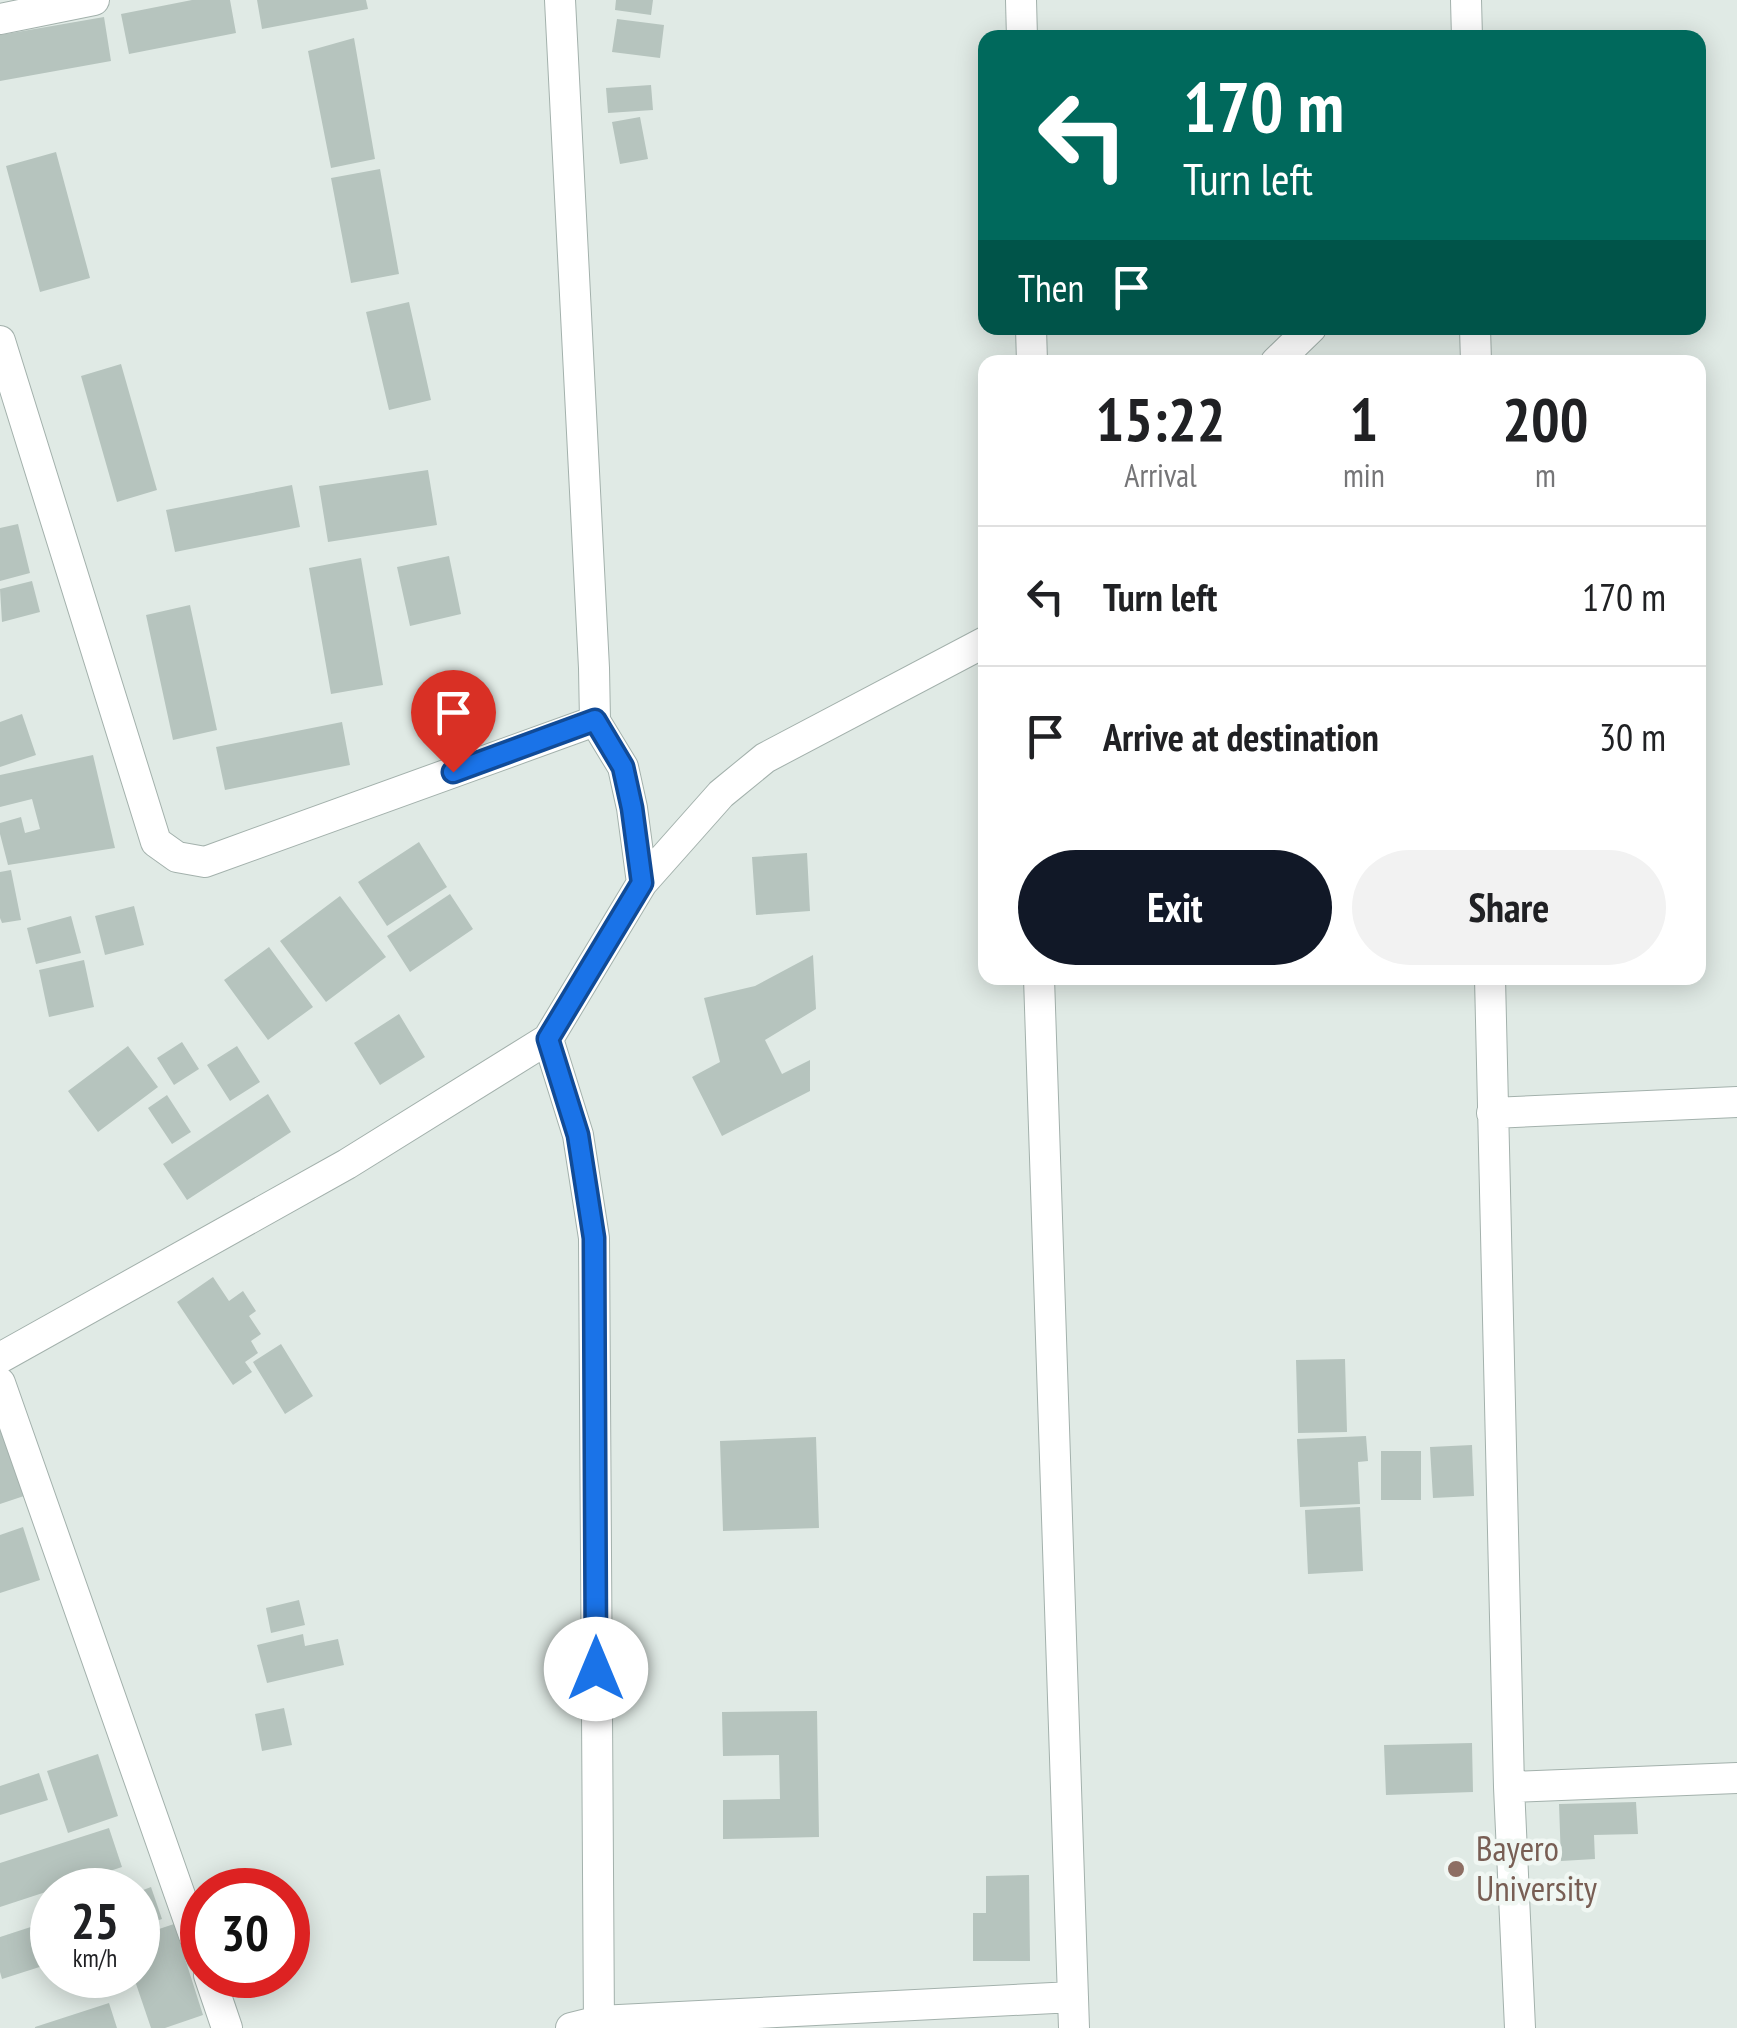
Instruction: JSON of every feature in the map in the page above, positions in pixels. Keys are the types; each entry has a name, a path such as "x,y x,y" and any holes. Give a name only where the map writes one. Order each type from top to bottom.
{"street":[{"path":"0,19 94,0"},
{"path":"560,0 595,720 623,767 642,883"},
{"path":"1021,0 1022,30"},
{"path":"1466,0 1467,30"},
{"path":"1283,355 1304,335"},
{"path":"0,341 156,842 177,858 205,862 595,720"},
{"path":"0,1358 347,1164 548,1039 642,883 721,794 765,758 978,646"},
{"path":"548,1039 578,1135 594,1238 590,2026 1073,2013 1039,985"},
{"path":"1490,985 1509,1787 1520,2028"},
{"path":"1492,1113 1737,1102"},
{"path":"0,1382 180,1895"},
{"path":"1509,1787 1737,1778"},
{"path":"217,1998 227,2028"}],"building":[{"path":"192,0 230,0 236,33 129,54 121,14"},
{"path":"257,0 366,0 368,9 262,29"},
{"path":"616,0 653,0 651,15 615,10"},
{"path":"104,17 111,61 0,81 0,35"},
{"path":"617,19 664,25 660,58 612,52"},
{"path":"354,38 375,159 331,168 308,51"},
{"path":"651,85 653,110 608,113 606,88"},
{"path":"640,117 648,159 620,164 612,122"},
{"path":"56,152 90,278 40,292 6,166"},
{"path":"380,169 399,274 351,283 331,178"},
{"path":"409,302 431,400 389,410 366,312"},
{"path":"121,364 157,490 117,502 81,376"},
{"path":"428,470 437,525 328,542 319,486"},
{"path":"292,485 300,527 175,552 166,510"},
{"path":"18,524 30,573 0,581 0,528"},
{"path":"449,556 461,614 410,626 397,567"},
{"path":"361,558 383,685 331,694 309,568"},
{"path":"32,581 40,612 2,622 0,589"},
{"path":"190,605 217,730 173,740 146,615"},
{"path":"22,714 36,755 0,767 0,722"},
{"path":"342,722 350,765 225,790 216,747"},
{"path":"93,755 115,848 8,865 0,823 21,817 25,833 40,829 32,799 0,807 0,775"},
{"path":"419,842 447,887 387,926 358,882"},
{"path":"807,853 810,911 756,915 752,857"},
{"path":"11,870 21,920 2,923 0,872"},
{"path":"450,894 473,929 410,972 387,936"},
{"path":"340,896 386,957 326,1002 280,941"},
{"path":"134,906 144,945 105,955 95,916"},
{"path":"71,916 81,953 36,964 27,928"},
{"path":"269,947 313,1007 268,1040 224,980"},
{"path":"813,955 816,1009 765,1040 782,1074 810,1060 810,1091 722,1136 692,1077 720,1062 704,998 755,986"},
{"path":"84,960 94,1007 49,1017 39,970"},
{"path":"399,1014 425,1057 380,1085 354,1043"},
{"path":"182,1042 199,1069 174,1085 157,1058"},
{"path":"128,1046 158,1087 98,1132 68,1091"},
{"path":"237,1046 260,1082 230,1101 207,1065"},
{"path":"268,1094 291,1132 187,1200 163,1164"},
{"path":"167,1095 191,1132 172,1144 148,1108"},
{"path":"213,1277 229,1301 243,1291 256,1311 249,1316 261,1334 251,1341 258,1353 245,1362 252,1372 233,1385 177,1302"},
{"path":"281,1344 313,1396 285,1414 253,1362"},
{"path":"1345,1359 1347,1432 1298,1433 1296,1360"},
{"path":"0,1424 24,1496 0,1504"},
{"path":"1366,1436 1368,1461 1358,1462 1360,1504 1300,1507 1297,1439"},
{"path":"816,1437 819,1528 723,1531 720,1441"},
{"path":"1472,1445 1474,1496 1433,1498 1430,1447"},
{"path":"1381,1451 1421,1451 1421,1500 1381,1500"},
{"path":"1360,1507 1363,1571 1308,1574 1305,1510"},
{"path":"23,1527 40,1580 0,1593 0,1535"},
{"path":"299,1600 305,1625 271,1633 266,1608"},
{"path":"303,1634 305,1646 338,1639 344,1665 267,1683 257,1645"},
{"path":"284,1708 292,1745 262,1751 255,1714"},
{"path":"817,1711 819,1837 723,1839 723,1800 780,1799 779,1755 723,1756 722,1712"},
{"path":"1472,1743 1473,1792 1386,1795 1384,1745"},
{"path":"98,1754 118,1816 68,1833 47,1771"},
{"path":"39,1773 48,1800 0,1815 0,1786"},
{"path":"1636,1802 1638,1834 1594,1835 1595,1859 1561,1861 1559,1804"},
{"path":"109,1828 122,1867 30,1868 30,1897 0,1907 0,1863"},
{"path":"1029,1875 1030,1961 973,1961 973,1913 986,1913 986,1876"},
{"path":"174,1924 180,1943 180,1998 198,1998 203,2015 165,2028 151,2028 141,1998 160,1998 160,1929"},
{"path":"30,1927 30,1970 2,1979 0,1937"},
{"path":"109,2003 117,2028 35,2028 35,2027"}],"place":[{"name":"Bayero University","path":"1456,1869"}],"route":[{"path":"453,772 595,720 623,767 632,808 642,883 548,1039 578,1135 594,1238 596,1669"}]}
